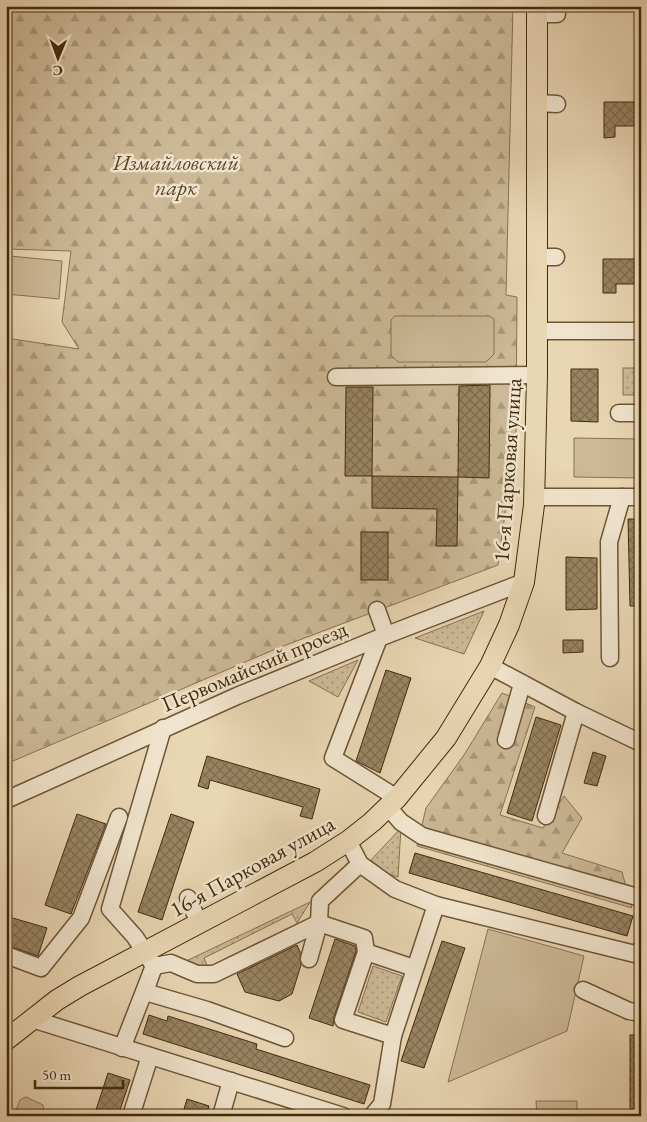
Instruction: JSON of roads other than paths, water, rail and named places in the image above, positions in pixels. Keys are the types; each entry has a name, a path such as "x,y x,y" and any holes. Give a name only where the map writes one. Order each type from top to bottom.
{"main road":[{"name":"16-я Парковая улица","path":"6,1040 32,1019 80,986 150,959 199,923 315,862 348,841 392,802 446,738 490,666 509,624 524,582 534,497 538,331 547,257 547,103 537,10"}],"street":[{"path":"537,10 557,14"},
{"path":"538,331 641,331"},
{"path":"336,377 537,375"},
{"path":"619,413 641,413"},
{"path":"534,497 641,497"},
{"path":"610,658 609,542 622,497"},
{"name":"Первомайский проезд","path":"6,800 163,728 382,637 524,582"},
{"path":"376,610 382,637 333,758 392,802 400,822 422,836 641,898"},
{"path":"490,666 576,712 641,743"},
{"path":"506,740 522,684"},
{"path":"546,816 576,712"},
{"path":"163,728 110,909 150,959 171,962 197,974 214,974 319,923 364,938 366,952 343,1020 393,1036"},
{"path":"6,955 41,968 67,937 81,918 118,817"},
{"path":"348,841 360,864 394,889 436,905 639,955 641,949"},
{"path":"309,959 319,923 320,901 360,864"},
{"path":"188,898 199,923"},
{"path":"372,1116 382,1104 393,1036 436,905"},
{"path":"366,952 414,968"},
{"path":"122,1048 144,992 150,959"},
{"path":"583,990 629,1011 641,1013"},
{"path":"144,992 207,1010 285,1038"},
{"path":"32,1019 343,1116"},
{"path":"132,1116 150,1056"},
{"path":"221,1116 232,1081"}],"park label":[{"name":"Измайловский парк","path":"176,174"}]}
